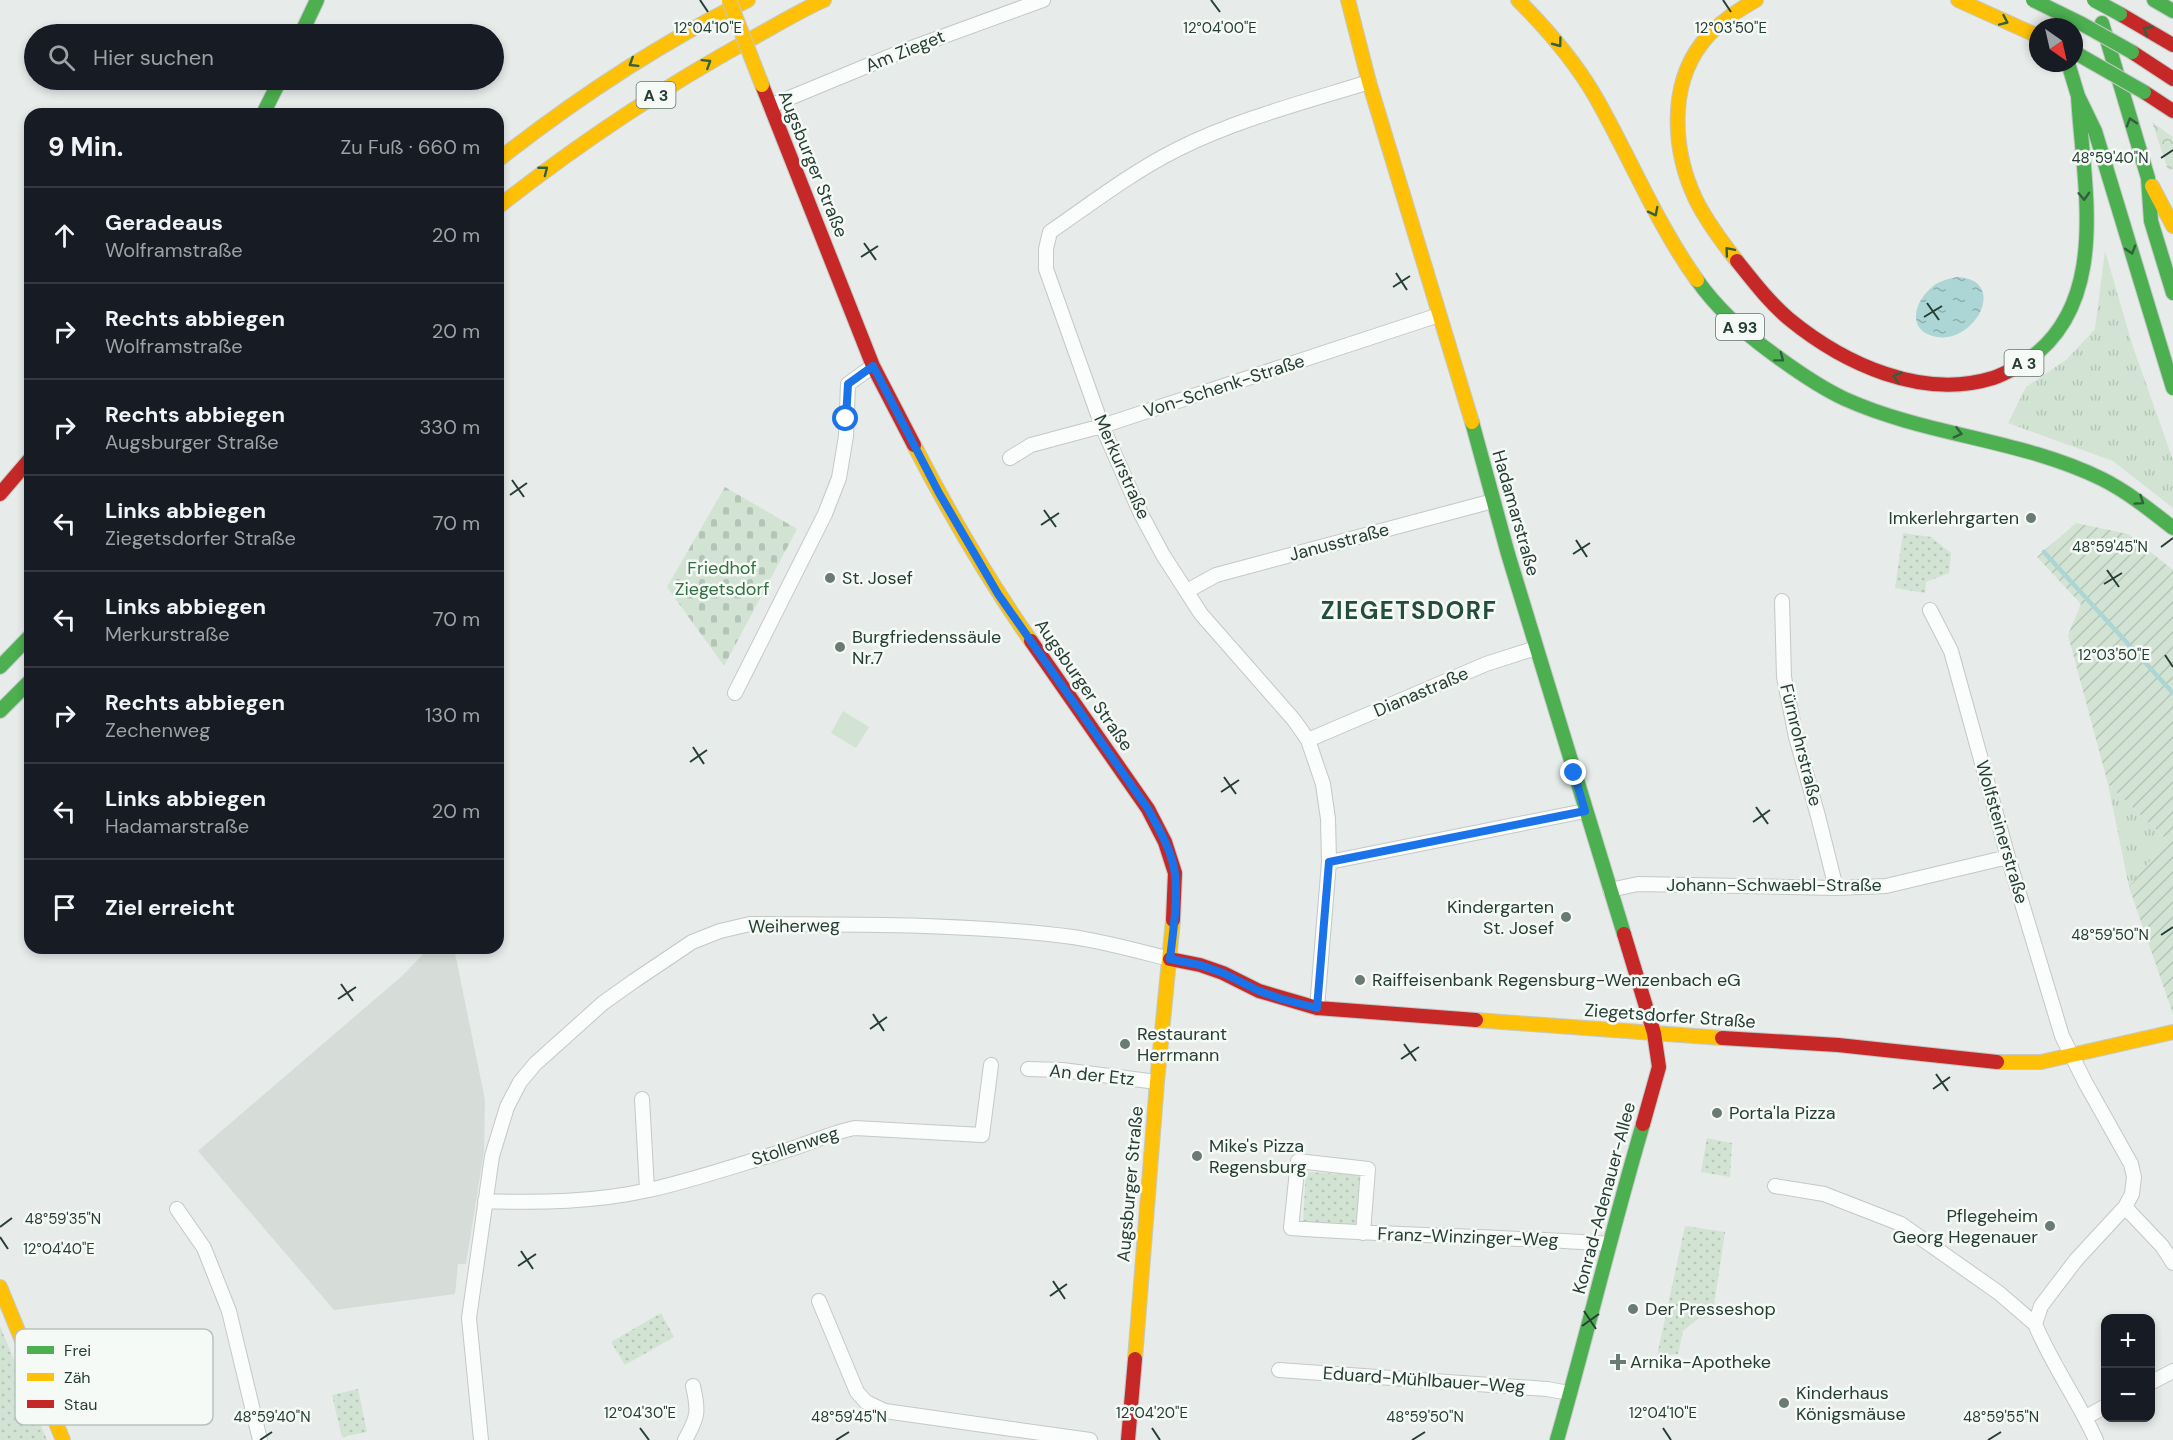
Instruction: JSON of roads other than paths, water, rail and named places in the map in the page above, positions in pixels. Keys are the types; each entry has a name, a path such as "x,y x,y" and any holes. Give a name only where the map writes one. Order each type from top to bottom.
{"main road":[{"path":"306,24 317,0"},
{"name":"Augsburger Straße","path":"729,0 873,366 939,493 998,594 1148,809 1161,834 1175,873 1175,901 1157,1082 1128,1440"},
{"name":"A 3","path":"504,155 533,132 633,62 748,0"},
{"name":"A 3","path":"504,202 549,166 631,110 716,57 824,0"},
{"name":"Hadamarstraße","path":"1348,0 1369,82 1536,648 1654,1033"},
{"name":"A 93","path":"1518,0 1550,32 1579,70 1665,233 1695,278 1725,314 1758,342 1821,386 1854,402 1897,417 2040,454 2094,474 2135,497 2173,528"},
{"name":"A 3","path":"1756,0 1734,12 1701,44 1688,69 1679,98 1677,126 1681,158 1692,192 1722,243 1766,296 1790,319 1817,339 1868,366 1896,377 1926,384 1956,386 1983,383 2007,375 2030,360 2059,330 2073,307 2082,280 2085,255 2078,96"},
{"path":"1949,0 1972,6"},
{"path":"1958,0 2029,31"},
{"path":"2033,0 2132,52 2173,79"},
{"path":"2049,0 2054,18"},
{"path":"2095,0 2173,45"},
{"path":"2095,0 2148,178 2173,226"},
{"path":"2154,0 2172,9"},
{"path":"2083,57 2173,111"},
{"path":"2071,72 2078,96 2095,131 2173,388"},
{"path":"266,108 275,90"},
{"path":"2148,178 2151,221 2173,293"},
{"path":"0,494 24,466"},
{"path":"0,667 24,642"},
{"path":"0,711 24,687"},
{"name":"Ziegetsdorfer Straße","path":"1170,959 1200,965 1223,973 1259,991 1317,1008 1838,1045 2008,1063 2042,1062 2173,1032"},
{"name":"Konrad-Adenauer-Allee","path":"1557,1440 1659,1067 1654,1033"},
{"path":"0,1287 17,1329"},
{"path":"57,1425 63,1440"}],"street":[{"name":"Am Zieget","path":"770,106 903,51 1042,0"},
{"name":"Merkurstraße","path":"1317,1008 1329,862 1328,819 1323,784 1308,740 1294,720 1201,614 1163,555 1141,514 1102,426 1046,269 1046,249 1050,232 1125,179 1180,148 1242,123 1369,82"},
{"name":"Von-Schenk-Straße","path":"1010,458 1032,445 1102,426 1439,315"},
{"path":"735,693 825,514 839,478 846,436 848,384 873,366"},
{"name":"Janusstraße","path":"1186,591 1216,575 1493,501"},
{"name":"Fürnrohrstraße","path":"1782,601 1786,687 1796,738 1836,888"},
{"name":"Wolfsteinerstraße","path":"1930,610 1951,651 2008,857 2062,1036 2131,1164 2134,1177 2132,1194 2125,1207"},
{"name":"Dianastraße","path":"1308,740 1486,664 1536,648"},
{"path":"1329,862 1585,811"},
{"name":"Johann-Schwaebl-Straße","path":"1610,890 1638,884 1836,888 1886,886 2008,857"},
{"name":"Weiherweg","path":"481,1440 470,1318 492,1156 507,1107 520,1082 535,1064 603,1003 634,981 692,942 720,931 750,924 996,929 1073,937 1170,959"},
{"name":"Stollenweg","path":"485,1201 545,1202 596,1198 647,1190 798,1148 835,1131 855,1128 982,1135 991,1065"},
{"name":"An der Etz","path":"1028,1069 1062,1070 1157,1082"},
{"path":"642,1099 647,1190"},
{"name":"Franz-Winzinger-Weg","path":"1364,1233 1368,1169 1298,1161 1291,1228 1364,1233 1609,1244"},
{"path":"1775,1186 1824,1194 1901,1224 1999,1293 2035,1324 2043,1344 2086,1417 2096,1440"},
{"path":"2035,1324 2041,1306 2076,1260 2125,1207 2162,1246 2173,1263"},
{"path":"177,1209 204,1248 229,1311 260,1440"},
{"path":"819,1301 857,1392 866,1402 885,1411 1090,1440"},
{"name":"Eduard-Mühlbauer-Weg","path":"1279,1370 1536,1388 1569,1393"},
{"path":"2155,1381 2173,1371"},
{"path":"685,1440 696,1421 697,1405 693,1386"},
{"path":"2086,1417 2101,1410"}],"water":[{"path":"1957,277 1972,280 1981,288 1984,298 1981,310 1964,330 1951,336 1937,337 1927,334 1917,323 1916,316 1920,301 1937,284"}],"waterway":[{"path":"2044,552 2173,693"}],"place":[{"name":"Imkerlehrgarten","path":"2031,518"},
{"name":"St. Josef","path":"830,578"},
{"name":"Burgfriedenssäule Nr.7","path":"840,647"},
{"name":"Kindergarten St. Josef","path":"1566,917"},
{"name":"Raiffeisenbank Regensburg-Wenzenbach eG","path":"1360,980"},
{"name":"Restaurant Herrmann","path":"1125,1044"},
{"name":"Porta'la Pizza","path":"1717,1113"},
{"name":"Mike's Pizza Regensburg","path":"1197,1156"},
{"name":"Pflegeheim Georg Hegenauer","path":"2050,1226"},
{"name":"Der Presseshop","path":"1633,1309"},
{"name":"Arnika-Apotheke","path":"1618,1362"},
{"name":"Kinderhaus Königsmäuse","path":"1784,1403"}],"district":[{"name":"ZIEGETSDORF","path":"1409,611"}],"park label":[{"name":"Friedhof Ziegetsdorf","path":"722,578"}]}
